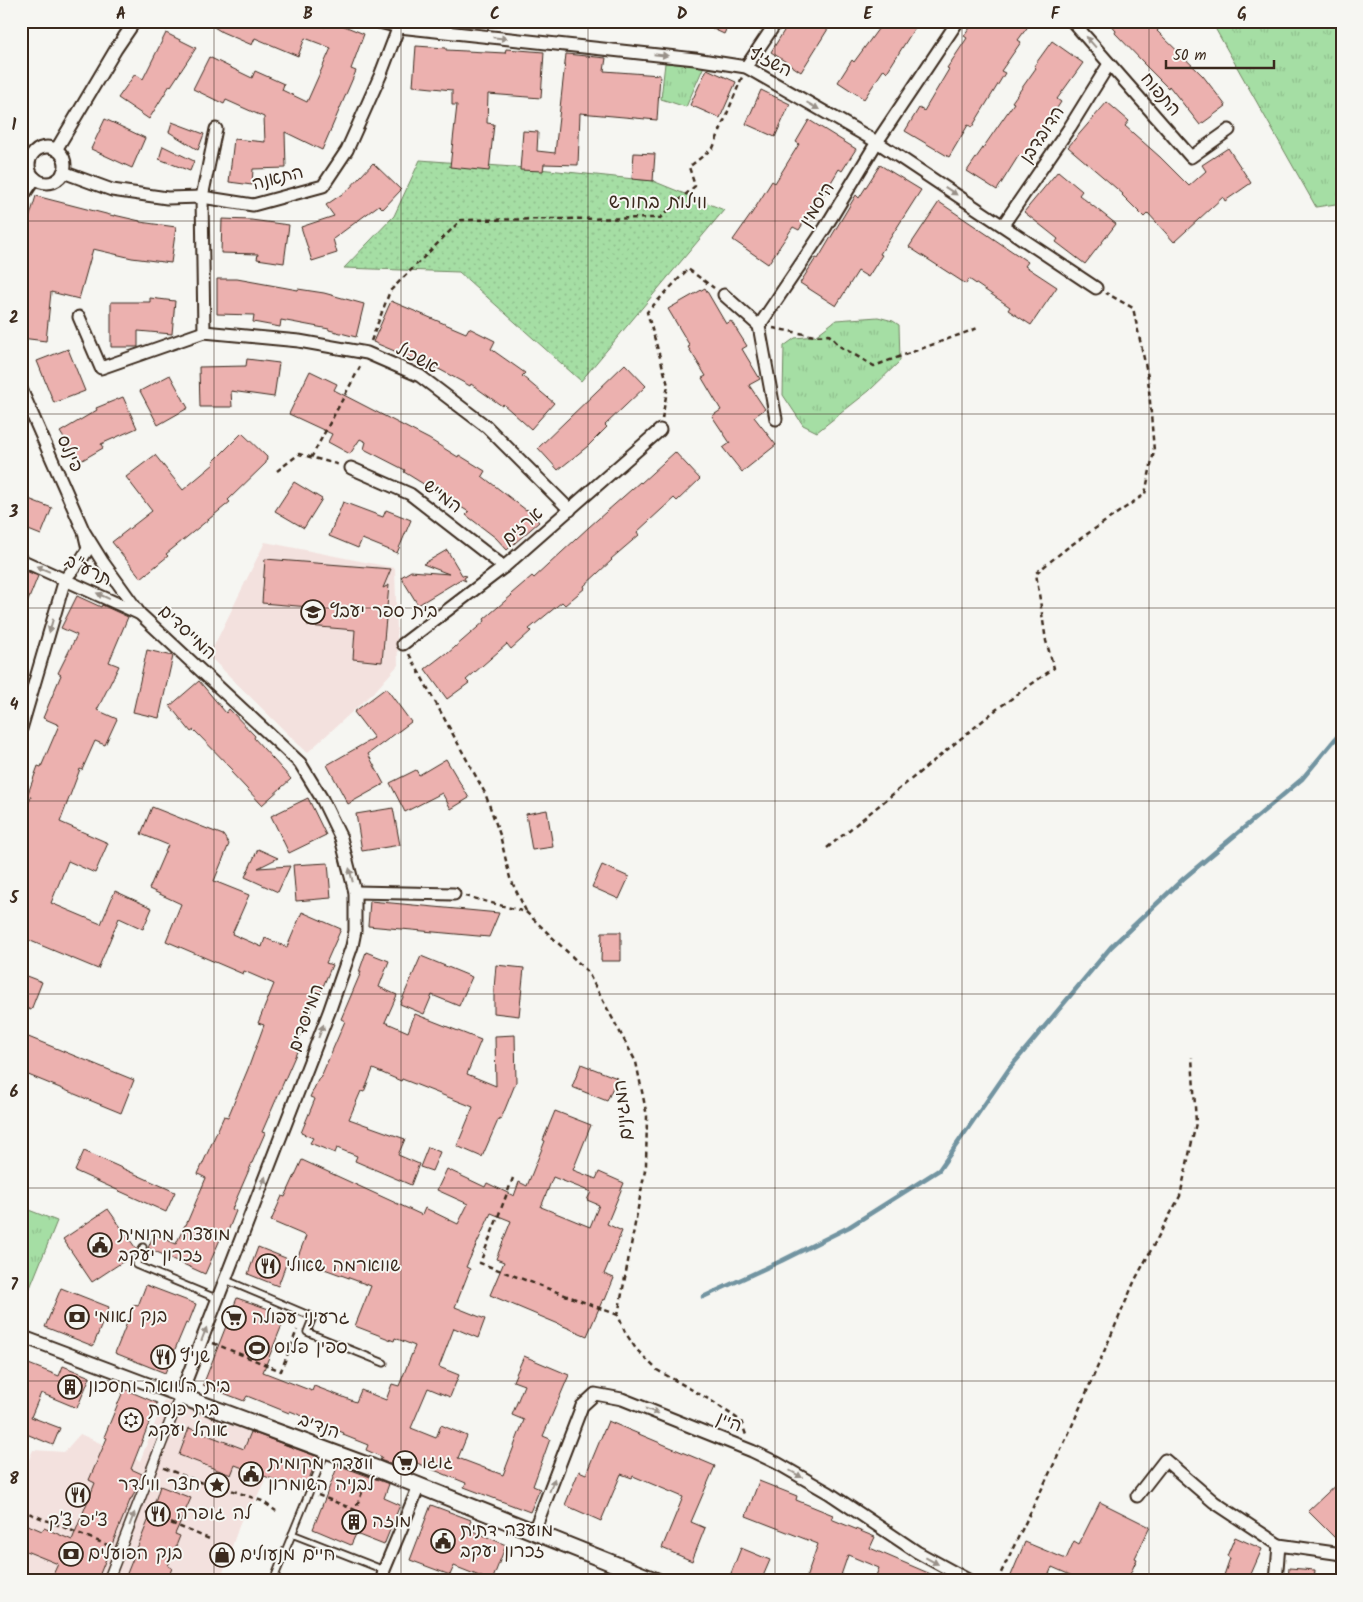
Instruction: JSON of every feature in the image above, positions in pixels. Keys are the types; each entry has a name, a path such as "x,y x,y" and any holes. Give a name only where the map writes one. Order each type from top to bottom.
{"street":[{"path":"56,150 116,49 135,21"},
{"name":"השזיף","path":"375,21 696,59 746,67 877,142 1096,288"},
{"path":"746,67 777,21"},
{"name":"היסמין","path":"759,326 825,228 877,142 958,21"},
{"name":"התפוח","path":"1072,21 1191,158 1229,130"},
{"name":"התאנה","path":"63,172 112,190 167,198 202,197 253,205 323,186 347,150 400,24"},
{"name":"הדובדבן","path":"1003,225 1070,127 1110,64"},
{"path":"204,332 202,197 216,129"},
{"path":"51,147 56,150 63,157 65,167 63,172 56,180 51,182 35,178 26,155 39,149 51,147"},
{"path":"21,199 35,178"},
{"path":"724,295 759,326 776,419"},
{"name":"אשכול","path":"79,318 102,368 204,332 299,341 367,353 420,376 487,427 570,510"},
{"name":"פינלס","path":"21,389 84,532"},
{"name":"ארזים","path":"403,644 504,567 660,430"},
{"name":"המייש","path":"351,468 410,494 504,567"},
{"path":"21,729 65,579 88,549 84,532"},
{"name":"המייסדים","path":"84,532 112,576 140,614 300,763 322,799 341,838 355,892 355,931 352,946 322,1031 108,1581"},
{"name":"תרע\"ב","path":"21,560 140,614"},
{"path":"355,892 454,894"},
{"name":"הנדיב","path":"21,1336 329,1450 657,1581"},
{"name":"היין","path":"534,1531 582,1406 595,1394 622,1399 752,1451 829,1493 917,1552 970,1581"},
{"path":"1137,1496 1165,1460 1214,1502 1279,1545 1342,1554"},
{"path":"383,1576 419,1486"},
{"path":"1276,1581 1279,1545"}],"lane":[{"path":"143,1247 136,1265 218,1299"},
{"path":"226,1280 313,1316 307,1332 384,1363"},
{"path":"273,1581 329,1450"},
{"path":"292,1534 383,1576"}],"path":[{"path":"311,458 367,353 390,291 461,220 660,218 695,186 689,167 713,148 746,67"},
{"path":"660,430 668,385 647,312 688,269 724,295"},
{"path":"826,848 997,709 1054,668 1046,641 1036,573 1067,548 1145,494 1154,451 1148,377 1133,308 1096,288"},
{"path":"759,326 815,336 829,335 842,346 874,366 978,328"},
{"path":"277,471 299,454 351,468"},
{"path":"403,644 485,793 500,835 510,878 526,912"},
{"path":"454,894 526,912"},
{"name":"המגינים","path":"526,912 587,971 636,1062 647,1116 646,1165 618,1315"},
{"path":"997,1581 1068,1435 1134,1280 1180,1196 1196,1123 1192,1057"},
{"path":"513,1178 480,1263 618,1315 625,1332 636,1349 657,1370 710,1400 741,1421 752,1451"},
{"path":"203,1338 281,1371 304,1312"},
{"path":"153,1463 215,1488 231,1490 262,1501 276,1511"},
{"path":"310,1492 355,1510 372,1467"},
{"path":"136,1509 212,1540"},
{"path":"21,1510 120,1550"}],"shaded area":[{"name":"בית ספר יעבץ","path":"265,542 395,568 398,665 377,689 307,753 209,656"},
{"path":"164,1400 268,1439 255,1476 265,1480 250,1511 245,1509 220,1581 21,1581 21,1478 33,1450 64,1452 80,1434 140,1461"}],"green space":[{"path":"1211,21 1342,21 1342,203 1316,207"},
{"path":"665,63 704,66 686,107 661,99"},
{"path":"420,160 539,169 653,181 724,210 581,381 459,272 344,268 394,216"},
{"path":"878,317 893,321 899,325 900,361 869,391 817,432 803,425 783,395 784,346 795,338 815,336 836,320"},
{"path":"21,1207 57,1221 21,1310"}],"building":[{"path":"204,21 311,21 325,27 328,21 332,21 364,34 351,69 356,71 322,150 285,132 286,168 253,169 252,185 229,182 234,139 265,142 264,117 226,100 224,104 193,89 209,57 252,78 255,71 284,84 282,90 307,102 331,48 305,38 298,56 255,38 252,45 222,32"},
{"path":"696,21 730,21 724,34"},
{"path":"790,21 833,21 801,72 771,52"},
{"path":"884,21 919,21 887,72 884,69 864,99 838,82 852,60 854,62"},
{"path":"975,21 1032,21 1018,40 1021,42 1001,71 1005,73 972,127 968,125 949,157 905,131 919,108 924,111 949,69 947,68 967,38 964,36"},
{"path":"1107,21 1166,21 1157,31 1203,76 1226,106 1200,125 1169,86 1168,88 1143,63 1115,33 1116,31"},
{"path":"166,33 196,48 149,119 118,98 135,74 143,79"},
{"path":"1052,41 1083,63 1057,99 1061,102 1040,134 1023,158 1019,155 997,190 967,171 1014,103 1012,102 1036,68 1034,66"},
{"path":"416,46 446,48 446,50 505,53 506,49 544,52 541,98 488,94 487,123 494,124 489,171 450,167 457,105 452,105 452,90 413,86"},
{"path":"566,54 606,58 604,71 660,75 657,120 580,113 578,165 544,164 543,171 520,170 523,131 538,132 537,151 555,153"},
{"path":"707,69 736,82 720,118 690,105"},
{"path":"761,90 790,104 775,137 746,124"},
{"path":"1107,102 1129,121 1125,126 1189,186 1206,171 1202,165 1228,148 1251,183 1225,201 1223,197 1174,242 1148,213 1144,217 1123,194 1068,147"},
{"path":"105,119 145,138 132,168 91,149"},
{"path":"809,120 856,149 842,171 839,169 799,230 793,227 768,264 733,240 772,181 775,183 799,144 796,142"},
{"path":"172,122 204,134 198,150 169,132"},
{"path":"163,146 194,161 190,171 159,159"},
{"path":"634,153 655,154 653,181 632,179"},
{"path":"373,163 401,190 383,209 379,205 333,239 337,253 312,261 301,227 334,216 326,205 348,190"},
{"path":"880,165 921,190 880,254 882,255 868,277 858,271 836,306 800,283 816,258 818,259 856,195 859,198"},
{"path":"1058,171 1082,191 1079,195 1116,224 1085,264 1056,242 1058,239 1024,212"},
{"path":"36,196 140,222 176,227 171,263 132,258 93,249 79,299 51,292 46,341 21,338 26,285 21,284 21,245"},
{"path":"939,202 1028,262 1025,266 1057,287 1031,325 1008,310 1010,307 969,279 966,284 909,247"},
{"path":"222,219 251,220 289,225 284,263 257,259 258,254 221,253"},
{"path":"217,279 237,279 324,293 364,304 356,337 329,329 281,320 280,327 253,322 254,315 217,314"},
{"path":"705,288 726,324 731,321 747,346 742,349 760,379 749,385 765,409 754,417 776,445 742,472 723,448 730,443 712,416 721,410 702,378 706,376 668,309"},
{"path":"150,298 175,301 172,334 138,331 138,347 111,347 111,302 150,302"},
{"path":"391,301 466,333 469,328 495,341 491,349 525,373 522,376 554,403 531,429 503,404 502,406 471,384 470,386 435,367 373,342"},
{"path":"68,349 85,391 54,403 37,361"},
{"path":"247,359 279,363 274,397 231,391 232,407 200,407 199,367 246,366"},
{"path":"625,364 646,386 605,425 607,427 588,446 558,470 538,448"},
{"path":"310,371 337,384 334,390 429,439 458,457 459,455 485,471 482,476 527,509 539,522 507,550 496,538 466,515 469,512 404,472 405,470 364,449 366,442 360,439 350,454 328,442 332,434 289,414"},
{"path":"170,375 188,408 158,425 140,391"},
{"path":"123,397 137,428 101,444 103,448 79,462 60,432 97,410 96,408"},
{"path":"242,433 267,457 266,463 228,500 230,502 166,554 168,556 141,578 112,542 152,511 126,477 155,455 183,490 214,464 213,462"},
{"path":"675,452 700,479 677,501 674,498 637,532 639,535 611,559 584,586 585,588 565,605 562,602 529,629 531,631 511,649 507,644 466,680 469,683 447,699 425,669 447,654 485,621 484,619 511,594 532,576 534,578"},
{"path":"294,482 322,499 304,528 275,511"},
{"path":"21,496 52,508 41,535 21,527"},
{"path":"343,502 383,517 386,510 411,520 397,553 362,539 358,548 329,536"},
{"path":"447,550 462,575 467,576 464,578 466,581 461,579 418,605 401,577 411,571 449,574 423,564"},
{"path":"265,559 391,569 383,588 389,585 382,662 353,659 355,630 308,626 309,607 262,603"},
{"path":"21,569 38,576 22,616 21,616"},
{"path":"77,596 128,617 109,662 119,666 97,710 117,719 105,745 95,741 82,770 80,769 60,822 108,843 95,873 68,861 51,903 101,924 115,891 152,908 143,929 119,918 98,969 21,937 21,821 31,797 27,796 38,766 41,767 59,725 43,718 61,675 58,673 77,635 61,628"},
{"path":"147,650 173,656 159,718 133,712"},
{"path":"199,681 226,713 229,709 255,736 254,738 291,779 262,805 231,772 233,770 194,730 191,732 170,706"},
{"path":"386,688 411,722 368,754 384,784 348,804 327,765 374,738 354,712"},
{"path":"446,759 469,798 451,809 442,793 405,812 390,783 416,770 419,775"},
{"path":"308,798 326,835 289,853 271,816"},
{"path":"152,807 223,835 229,844 214,881 249,895 232,934 262,947 265,938 287,947 302,912 341,929 326,963 332,965 296,1046 299,1047 262,1132 265,1133 232,1209 236,1211 226,1236 222,1235 205,1274 148,1248 154,1234 176,1244 186,1225 206,1178 198,1174 224,1116 228,1117 248,1069 264,1025 258,1023 274,984 244,971 243,974 166,941 181,904 149,889 168,845 141,834"},
{"path":"393,808 400,845 362,851 356,814"},
{"path":"547,810 553,847 532,850 526,814"},
{"path":"258,849 278,858 258,868 290,866 278,892 245,877"},
{"path":"328,863 331,898 296,901 293,865"},
{"path":"602,865 629,877 619,899 592,887"},
{"path":"370,901 499,913 489,937 368,926"},
{"path":"602,932 621,932 621,961 601,961"},
{"path":"366,952 389,961 379,987 397,995 385,1022 408,1032 415,1014 481,1040 467,1074 496,1086 495,1036 515,1035 516,1082 501,1119 499,1118 482,1157 457,1146 473,1107 373,1069 364,1092 361,1091 349,1119 405,1139 398,1155 419,1164 411,1185 355,1161 357,1156 337,1148 335,1153 310,1143 313,1138 301,1133 315,1099 310,1097 320,1079 345,1021 341,1019 361,972 359,972"},
{"path":"421,956 472,977 459,1006 432,995 424,1014 400,1004"},
{"path":"496,965 524,968 519,1016 494,1013"},
{"path":"21,974 42,982 31,1010 21,1006"},
{"path":"21,1034 134,1080 121,1113 21,1072"},
{"path":"581,1064 617,1078 607,1101 572,1087"},
{"path":"555,1111 591,1125 573,1170 596,1179 599,1172 624,1183 607,1224 622,1231 604,1274 614,1278 605,1300 603,1299 587,1336 490,1295 504,1262 496,1259 511,1221 491,1213 466,1267 470,1269 455,1307 485,1319 478,1338 454,1328 439,1367 459,1375 450,1397 428,1388 411,1428 436,1438 441,1425 467,1436 458,1458 503,1475 524,1420 512,1415 524,1385 513,1381 524,1356 569,1375 543,1436 550,1439 533,1486 540,1489 530,1512 464,1487 466,1483 412,1461 411,1463 398,1459 396,1466 380,1460 382,1457 366,1450 368,1445 290,1411 289,1413 247,1396 244,1401 203,1385 237,1298 286,1315 263,1372 312,1391 314,1386 356,1402 361,1390 386,1400 392,1384 399,1386 415,1346 395,1338 394,1341 355,1326 371,1286 297,1259 306,1236 271,1221 282,1196 285,1197 302,1160 422,1215 425,1208 458,1224 468,1204 437,1190 447,1169 485,1187 487,1183 514,1196 519,1182 527,1186 545,1141 543,1140","holes":["553,1177 591,1192 587,1200 599,1205 590,1227 541,1207"]},
{"path":"428,1147 440,1152 432,1171 420,1167"},
{"path":"84,1151 175,1192 166,1212 75,1171"},
{"name":"מועצה מקומית זכרון יעקב","path":"108,1209 137,1250 136,1253 92,1282 63,1239"},
{"name":"שווארמה שאולי","path":"258,1247 288,1259 278,1286 248,1274"},
{"path":"146,1285 196,1304 165,1373 115,1353 134,1305 138,1306"},
{"name":"בנק לאומי","path":"61,1288 109,1307 93,1346 45,1327"},
{"path":"21,1361 59,1376 63,1366 90,1377 77,1408 41,1393 31,1417 60,1428 53,1445 24,1433 21,1440"},
{"path":"124,1389 157,1403 131,1469 142,1474 97,1581 50,1581 58,1564 21,1549 21,1522 42,1531 44,1528 72,1540 95,1483 89,1480 107,1438 104,1437"},
{"path":"608,1421 715,1466 691,1522 705,1528 692,1561 662,1548 683,1497 633,1476 632,1478 621,1474 601,1521 565,1505 579,1471 586,1474"},
{"path":"189,1428 244,1449 251,1432 318,1457 304,1491 235,1465 231,1475 179,1455"},
{"name":"מוזה","path":"338,1465 389,1484 384,1498 400,1505 384,1545 356,1534 351,1545 313,1529"},
{"path":"1342,1479 1342,1532 1335,1538 1308,1511"},
{"path":"759,1481 797,1496 796,1500 833,1515 831,1519 875,1537 870,1548 947,1581 874,1581 879,1568 848,1555 839,1581 805,1581 818,1544 746,1516"},
{"path":"160,1486 191,1498 175,1534 180,1536 168,1566 172,1568 167,1581 124,1581 152,1511"},
{"path":"1100,1502 1150,1527 1135,1558 1137,1559 1127,1581 1084,1581 1052,1567 1046,1581 1017,1581 1010,1578 1025,1542 1066,1559 1074,1541 1079,1544"},
{"path":"431,1505 471,1520 468,1529 506,1545 492,1581 454,1566 450,1575 410,1560"},
{"path":"1235,1537 1262,1549 1248,1581 1222,1581 1230,1558 1227,1556"},
{"path":"741,1548 770,1560 761,1581 728,1581"},
{"path":"1289,1568 1315,1570 1314,1581 1288,1581"}],"waterway":[{"path":"703,1297 849,1227 939,1170 1009,1069 1111,947 1183,879 1302,779 1342,731"}],"place":[{"name":"בית ספר יעבץ","path":"313,612"},
{"name":"מועצה מקומית זכרון יעקב","path":"100,1245"},
{"name":"שווארמה שאולי","path":"268,1266"},
{"name":"בנק לאומי","path":"77,1317"},
{"name":"גרעיני עפולה","path":"234,1318"},
{"name":"ספין פלוס","path":"257,1348"},
{"name":"שניץ","path":"163,1357"},
{"name":"בית הלוואה וחסכון","path":"70,1387"},
{"name":"בית כנסת אוהל יעקב","path":"131,1420"},
{"name":"גוגו","path":"405,1463"},
{"name":"וועדה מקומית לבניה השומרון","path":"251,1474"},
{"name":"חצר ווילדר","path":"217,1485"},
{"name":"צ'יפ צ'ק","path":"78,1495"},
{"name":"לה גופרה","path":"158,1514"},
{"name":"מוזה","path":"354,1522"},
{"name":"מועצה דתית זכרון יעקב","path":"443,1541"},
{"name":"בנק הפועלים","path":"71,1554"},
{"name":"חיים מנעולים","path":"222,1555"}],"district":[{"name":"ווילות בחורש","path":"658,203"}]}
